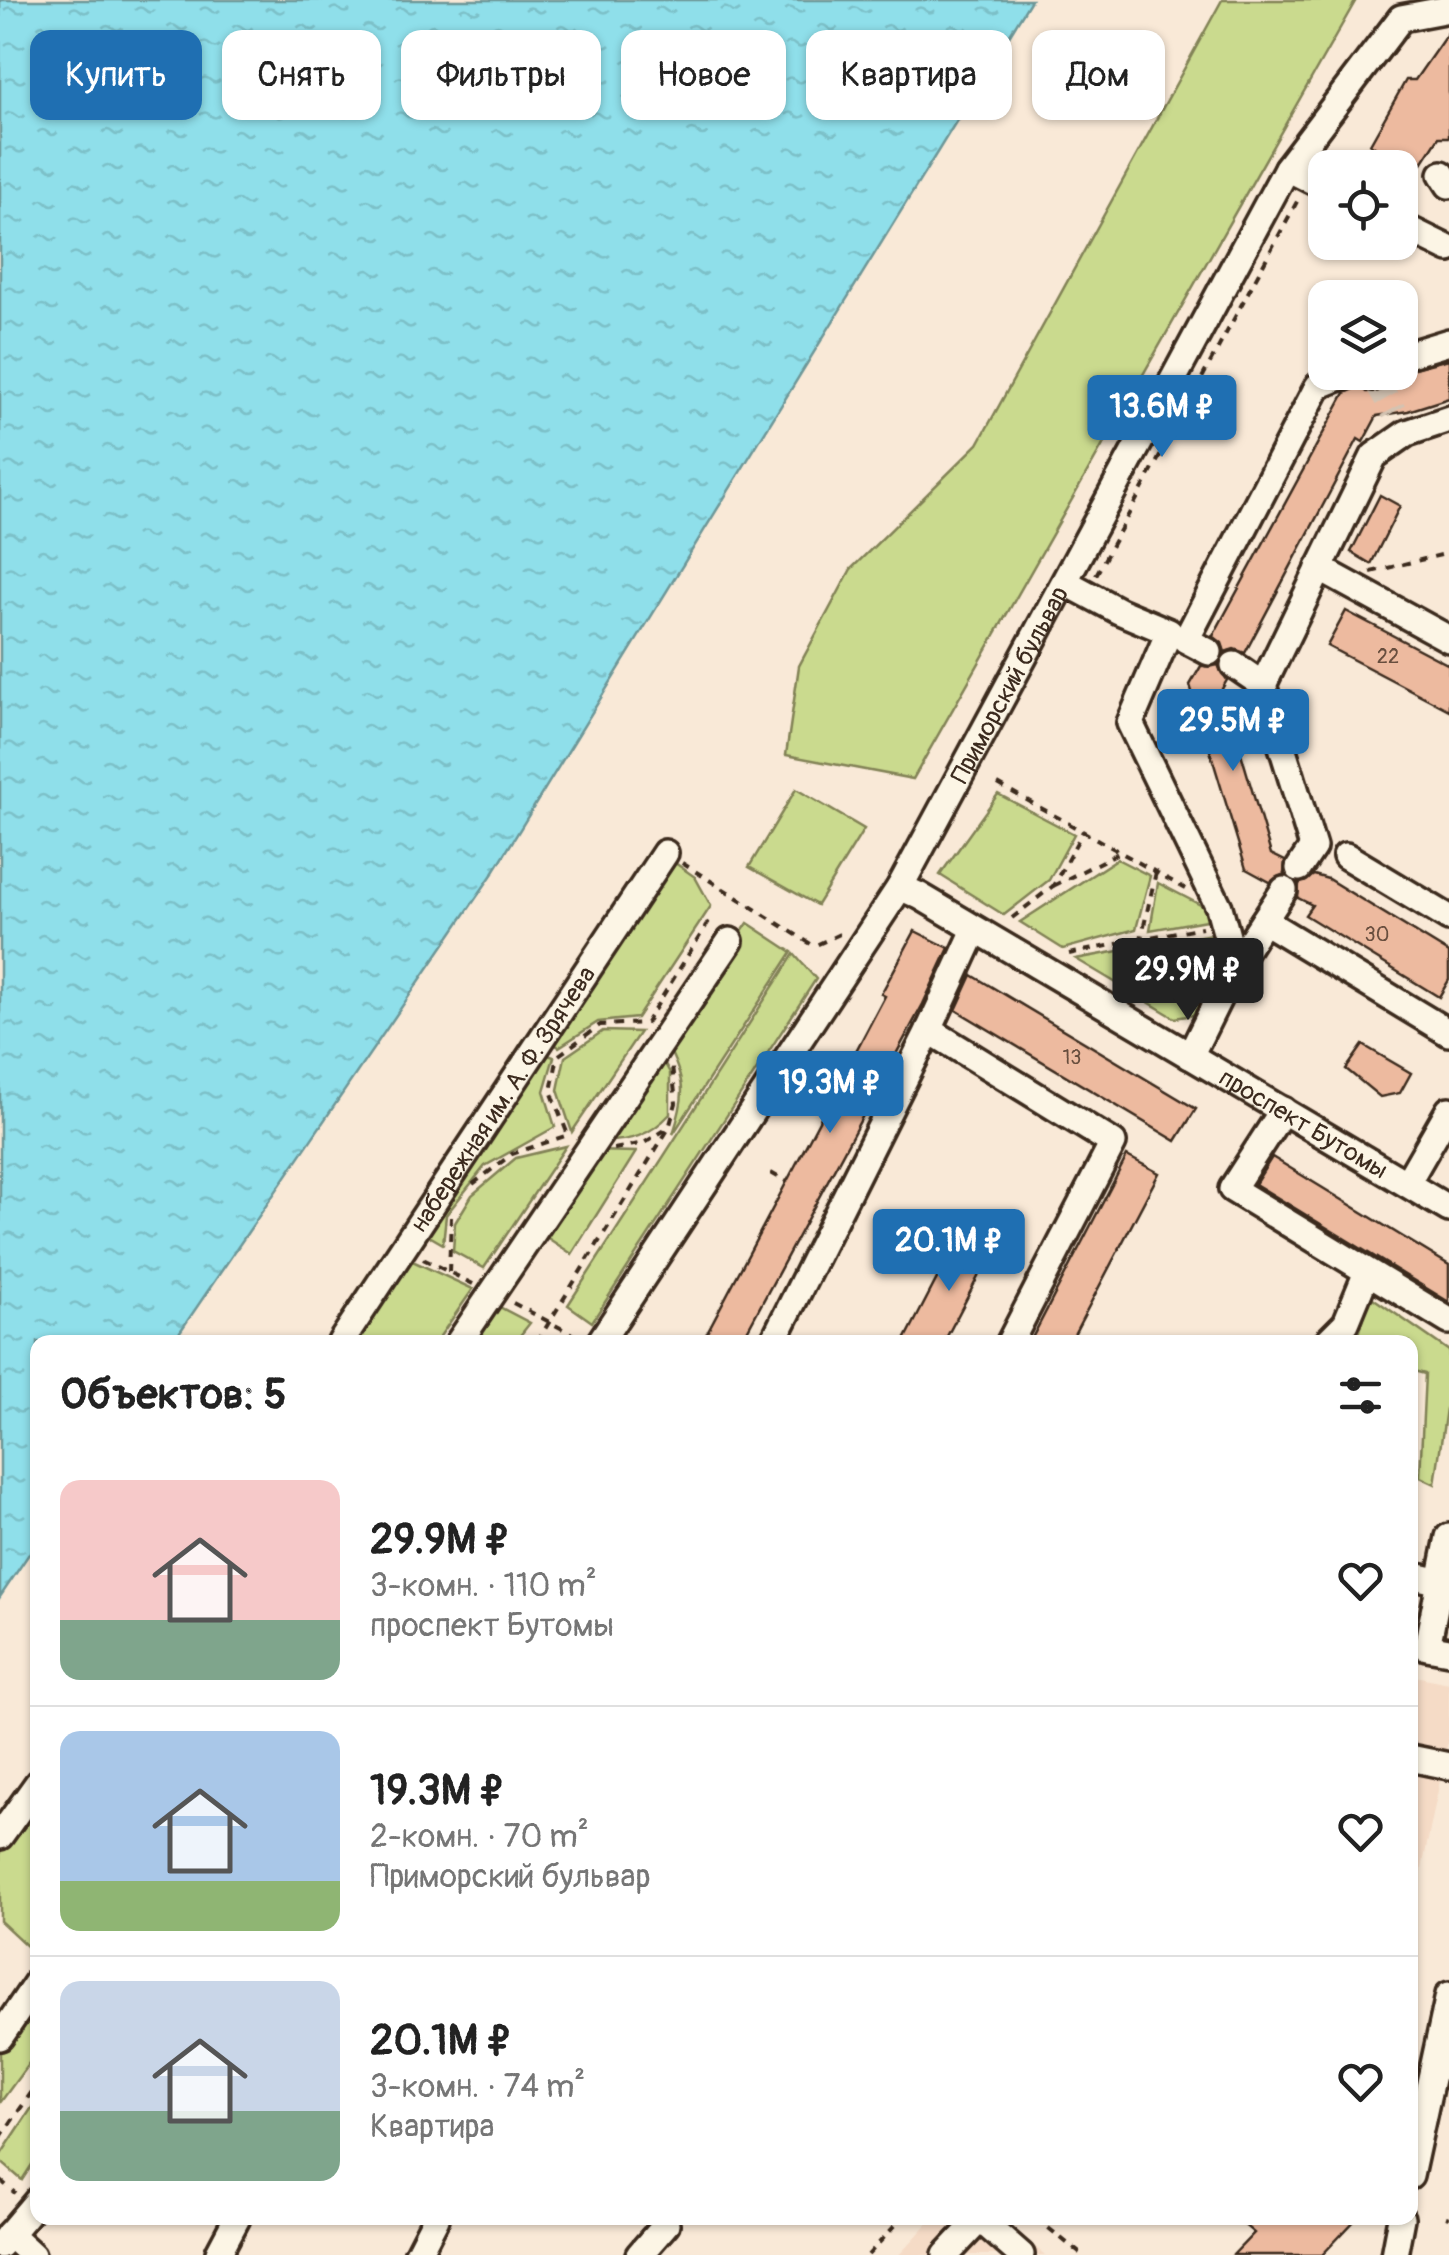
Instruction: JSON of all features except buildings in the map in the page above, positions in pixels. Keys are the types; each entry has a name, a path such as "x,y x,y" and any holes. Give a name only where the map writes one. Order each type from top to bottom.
{"street":[{"name":"Приморский бульвар","path":"605,1335 900,888 1065,582 1401,18 1449,9"},
{"path":"1418,234 1449,249"},
{"path":"1418,351 1449,342"},
{"path":"1235,964 1219,907 1130,723 1188,641 1316,390"},
{"path":"1262,686 1374,456 1400,422 1449,419"},
{"path":"1319,568 1449,638"},
{"path":"1065,582 1188,641"},
{"path":"1234,665 1262,686 1313,847 1299,868"},
{"name":"набережная им. А. Ф. Зрячева","path":"346,1335 550,1049 666,853"},
{"path":"1346,856 1449,918"},
{"name":"проспект Бутомы","path":"900,888 1449,1209"},
{"path":"1190,1056 1235,964 1284,890"},
{"path":"1264,920 1449,1033"},
{"path":"776,1335 975,930"},
{"path":"464,1335 730,941"},
{"path":"928,1030 1114,1143 1014,1335"},
{"path":"1283,1110 1232,1189 1449,1321"},
{"path":"1407,1183 1449,1110"},
{"path":"1333,1335 1346,1323 1367,1272"},
{"path":"1449,1536 1427,1647 1449,1650"},
{"path":"1418,1578 1441,1582"},
{"path":"1418,1760 1449,1766"},
{"path":"0,1836 30,1794"},
{"path":"0,2036 30,1992"},
{"path":"1418,2149 1442,2067 1449,1995"},
{"path":"30,2210 5,2240 32,2255"},
{"path":"222,2255 219,2252 234,2225"},
{"path":"417,2255 432,2225"},
{"path":"639,2255 665,2225"},
{"path":"946,2255 974,2225"},
{"path":"988,2225 1021,2255"},
{"path":"1394,2255 1400,2225"}],"path":[{"path":"1094,579 1307,178"},
{"path":"1356,588 1372,572 1449,553"},
{"path":"998,784 1188,890"},
{"path":"1053,886 1083,832"},
{"path":"1012,918 1053,886 1120,852"},
{"path":"666,853 814,946 849,929"},
{"path":"1141,938 1156,872"},
{"path":"466,1196 473,1184 512,1154 568,1135 551,1091 550,1049 600,1025 646,1023 712,918"},
{"path":"1068,954 1224,923"},
{"path":"542,1335 669,1128 676,1103 675,1072 660,1044"},
{"path":"822,1080 836,1089"},
{"path":"591,1146 617,1149 644,1142 669,1128"},
{"path":"771,1173 787,1182"},
{"path":"448,1272 450,1218 458,1207"},
{"path":"0,2138 30,2095"},
{"path":"0,2180 12,2192"},
{"path":"868,2255 896,2225"},
{"path":"1045,2225 1082,2255"}],"shaded area":[{"path":"1418,1677 1449,1683 1449,1736 1418,1889"},
{"path":"927,2225 1009,2225 1045,2255 899,2255"}],"green space":[{"path":"1222,0 1356,0 913,779 786,755 799,666 851,569 978,444 1156,120 1165,120 1165,104"},
{"path":"796,789 864,829 817,905 749,867"},
{"path":"998,794 1074,834 1049,880 1004,915 940,875"},
{"path":"668,858 695,877 711,906 637,1018 598,1022 559,1047 548,1040"},
{"path":"1117,859 1150,876 1136,929 1063,949 1020,922"},
{"path":"1158,883 1212,911 1217,918 1150,930"},
{"path":"748,923 792,952 673,1134 682,1088 666,1043"},
{"path":"1217,933 1217,975 1193,1015 1175,1018 1076,959"},
{"path":"794,954 816,979 592,1322 568,1305"},
{"path":"603,1031 640,1032 572,1132 558,1090 565,1057"},
{"path":"542,1053 554,1057 544,1091 555,1127 485,1166 446,1215 443,1244 414,1227"},
{"path":"659,1053 670,1073 670,1114 655,1128 638,1136 600,1141"},
{"path":"566,1146 484,1268 453,1251 455,1223 472,1195 516,1158"},
{"path":"592,1151 636,1152 572,1254 540,1233"},
{"path":"406,1258 473,1289 441,1335 352,1335"},
{"path":"1370,1296 1449,1351 1449,1388 1435,1484 1420,1477 1425,1374 1418,1372 1418,1335 1359,1335"},
{"path":"492,1303 530,1323 521,1335 471,1335"},
{"path":"30,1793 29,1948 0,1921 0,1836"},
{"path":"30,1998 30,2062 0,2103 0,2040"},
{"path":"30,2111 30,2168 22,2180 0,2161"}],"water":[{"path":"0,0 1031,0 1012,31 806,30 806,120 957,120 493,873 178,1335 30,1335 30,1552 0,1597"}],"tunnel":[{"path":"1381,390 1394,412"}]}
